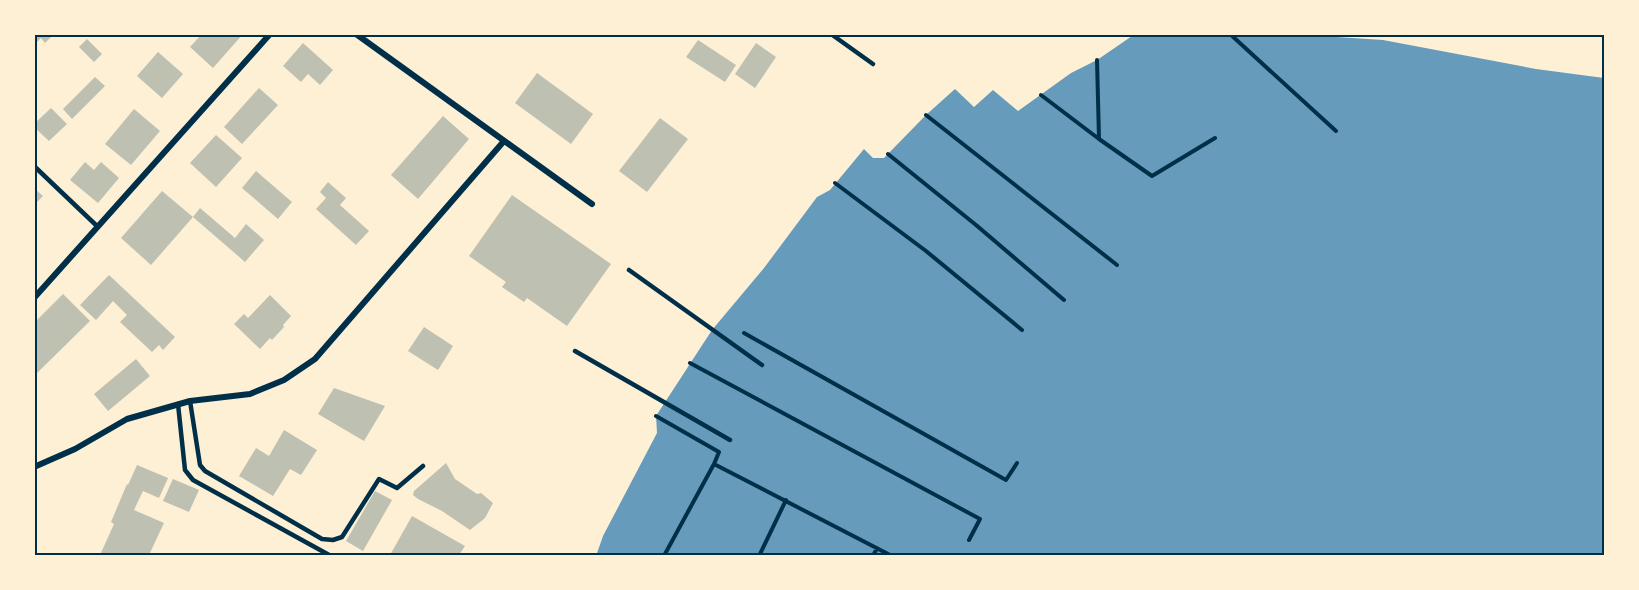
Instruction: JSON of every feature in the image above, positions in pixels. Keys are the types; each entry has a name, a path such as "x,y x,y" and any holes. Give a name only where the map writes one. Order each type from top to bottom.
{"street":[{"path":"34,298 270,34"},
{"path":"356,34 592,204"},
{"path":"34,467 75,449 127,418 190,401 250,394 284,380 315,359 504,141"}],"lane":[{"path":"831,34 873,64"},
{"path":"34,166 98,227"},
{"path":"629,270 762,364"},
{"path":"575,351 730,440"},
{"path":"190,401 200,465 205,471 322,539 333,540 342,537 379,479 397,488 423,466"},
{"path":"178,404 185,470 193,480 331,555"}],"path":[{"path":"1230,34 1336,131"},
{"path":"1097,60 1099,139"},
{"path":"1041,95 1152,176 1215,138"},
{"path":"926,115 1117,265"},
{"path":"888,154 1064,300"},
{"path":"835,183 926,251 1022,330"},
{"path":"740,331 1006,480 1017,463"},
{"path":"690,363 980,519 969,540"},
{"path":"656,416 719,452 665,554"},
{"path":"714,464 892,555"},
{"path":"759,555 786,500"},
{"path":"873,555 877,548"}],"water":[{"path":"1135,34 1290,34 1383,40 1536,69 1604,78 1604,555 596,556 603,536 657,433 656,416 712,330 764,268 817,197 830,190 864,149 873,158 884,158 955,89 974,107 993,90 1018,111 1071,73 1097,60"}],"building":[{"path":"34,34 54,34 45,43 41,38 34,45"},
{"path":"202,34 243,34 213,68 190,47"},
{"path":"87,39 102,54 94,62 79,47"},
{"path":"698,40 736,65 725,82 686,57"},
{"path":"303,43 333,70 320,85 308,74 301,82 283,66"},
{"path":"756,43 776,57 755,88 735,74"},
{"path":"158,52 183,74 162,98 137,76"},
{"path":"537,73 593,114 571,144 515,103"},
{"path":"95,77 105,86 72,119 63,109"},
{"path":"259,88 278,105 242,144 224,127"},
{"path":"51,108 67,124 49,141 34,127 34,124"},
{"path":"134,109 160,131 131,165 105,144"},
{"path":"443,116 469,139 418,199 391,175"},
{"path":"660,118 688,139 647,192 619,171"},
{"path":"216,135 242,158 216,187 190,163"},
{"path":"85,162 94,170 101,162 119,178 98,203 70,180"},
{"path":"256,171 292,202 278,219 242,188"},
{"path":"328,182 346,198 340,205 369,231 356,245 316,209 326,198 320,192"},
{"path":"34,188 43,196 34,205"},
{"path":"162,191 193,217 151,265 121,238"},
{"path":"512,195 611,264 567,326 527,298 524,302 502,287 506,282 469,256"},
{"path":"200,208 235,238 246,224 264,240 245,262 193,217"},
{"path":"109,275 175,337 163,350 159,345 152,352 120,322 127,315 113,301 96,320 80,305"},
{"path":"63,294 90,321 34,376 34,323"},
{"path":"270,295 291,316 272,340 270,338 260,349 234,324 244,314 248,318"},
{"path":"424,327 453,346 438,370 408,351"},
{"path":"136,359 150,376 108,411 94,394"},
{"path":"334,388 385,406 364,441 318,414"},
{"path":"284,430 317,450 301,475 290,469 273,496 239,476 256,448 269,456"},
{"path":"446,463 455,479 477,494 481,493 493,503 485,518 470,530 413,495 414,491"},
{"path":"137,465 168,478 159,498 143,491 134,510 164,523 149,555 100,555 114,524 111,522"},
{"path":"173,479 199,490 189,512 163,501"},
{"path":"375,491 392,500 363,551 346,541"},
{"path":"412,516 465,546 459,555 390,555"}]}
